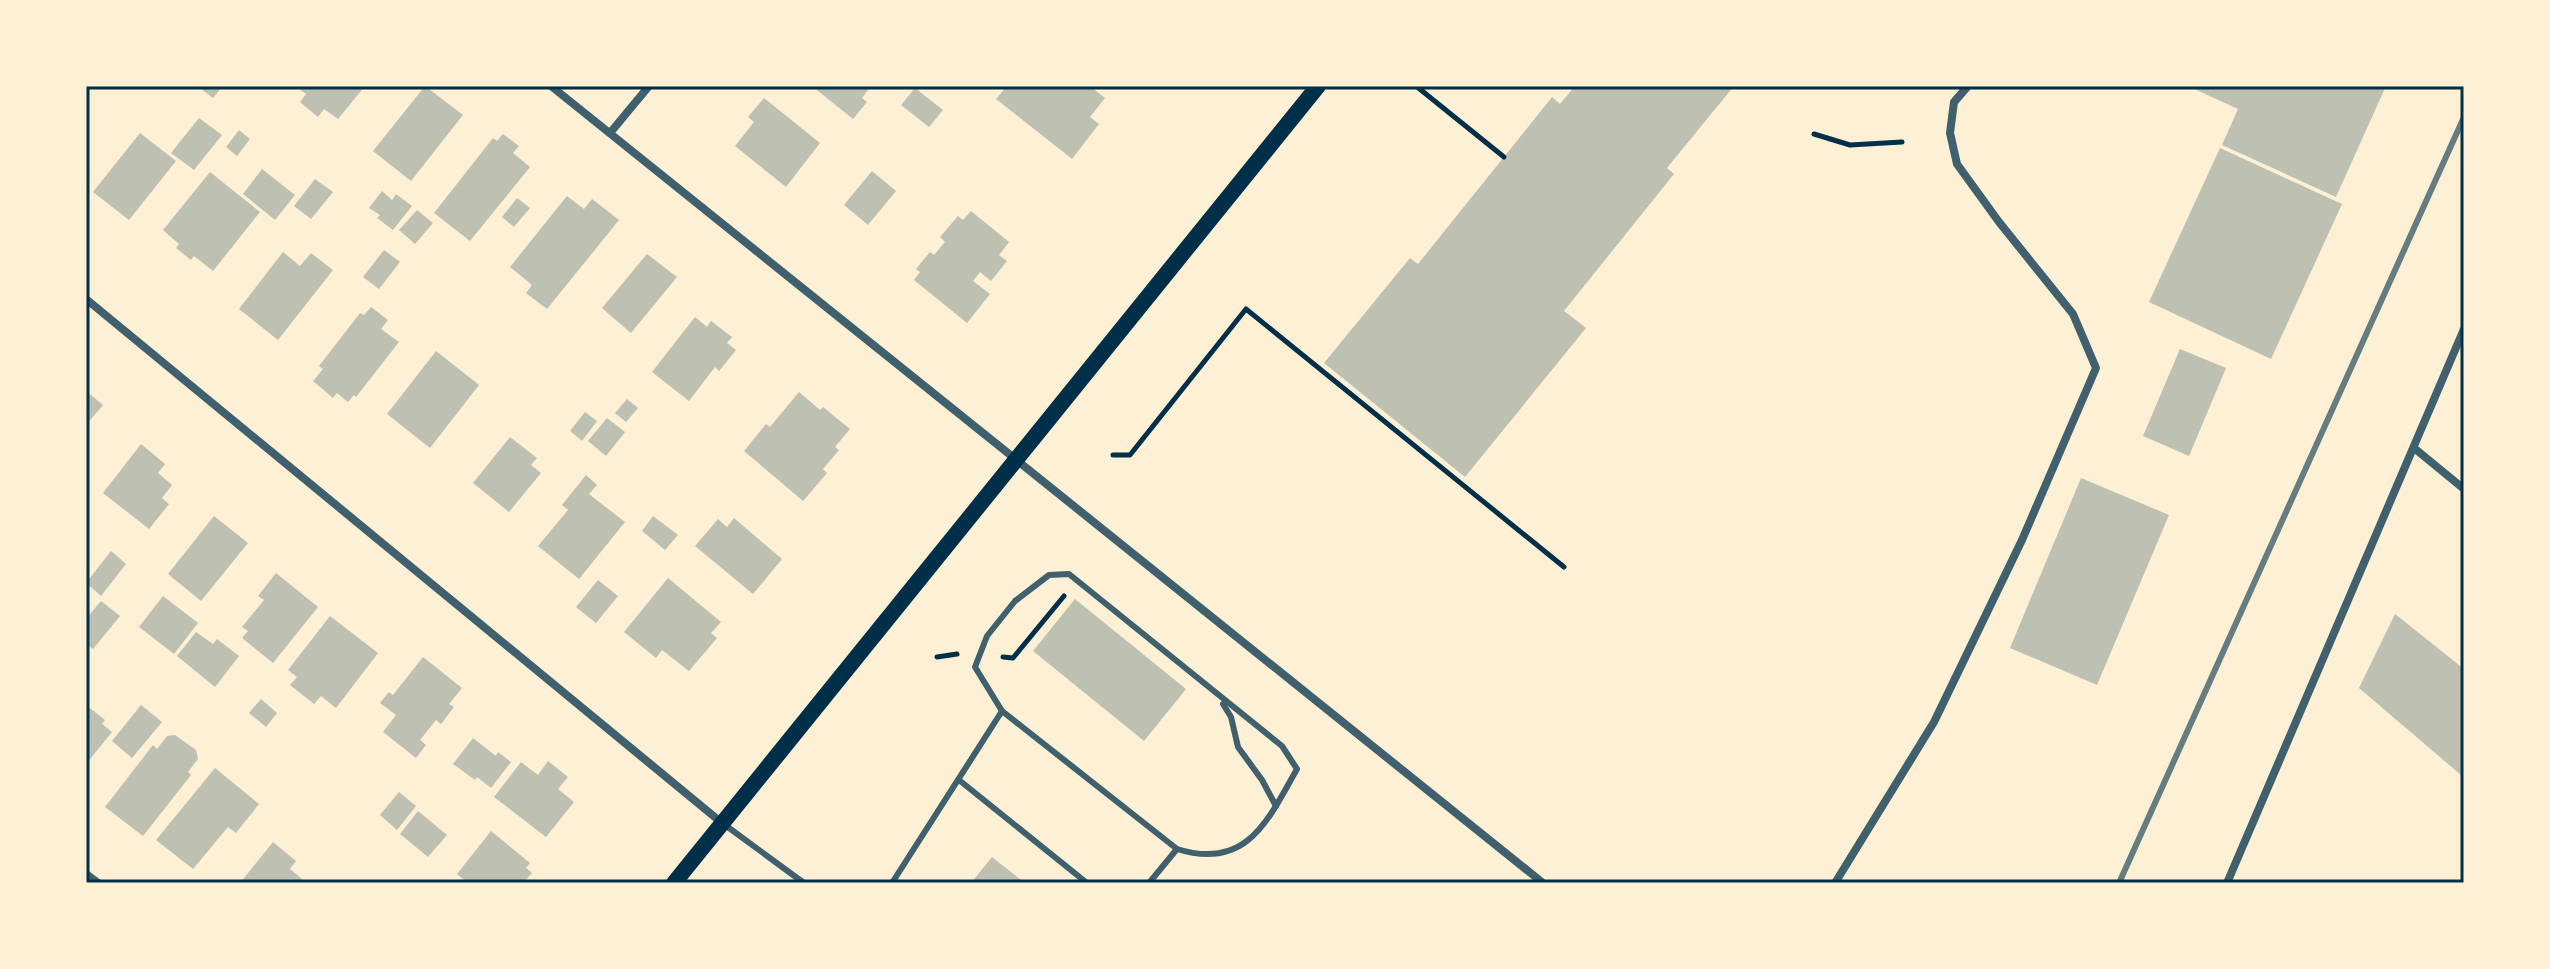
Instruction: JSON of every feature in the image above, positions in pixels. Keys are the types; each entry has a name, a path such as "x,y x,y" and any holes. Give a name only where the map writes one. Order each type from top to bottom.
{"main road":[{"path":"674,883 1318,86"}],"street":[{"path":"551,86 1543,883"},
{"path":"610,133 649,86"},
{"path":"1835,883 1934,722 2022,540 2096,368 2073,314 1957,164 1950,133 1954,102 1968,86"},
{"path":"86,299 722,823"},
{"path":"2227,883 2464,329"},
{"path":"2414,448 2464,489"},
{"path":"86,874 98,883"}],"lane":[{"path":"1069,574 1219,697 1282,746 1297,769 1260,830 1238,848 1200,856 1177,849 1002,711 975,667 987,636 1015,601 1049,575 1069,574"},
{"path":"1219,697 1231,717 1238,747 1276,806"},
{"path":"892,883 1002,711"},
{"path":"959,780 1087,883"},
{"path":"722,823 804,883"},
{"path":"1149,883 1177,849"}],"path":[{"path":"1416,86 1504,157"},
{"path":"1814,134 1850,145 1902,142"},
{"path":"1113,455 1130,455 1246,309 1564,567"},
{"path":"1013,658 1077,579"}],"building":[{"path":"197,86 223,86 213,98"},
{"path":"295,86 365,86 338,119 324,109 318,117 300,102 306,94"},
{"path":"425,86 463,115 411,181 373,151"},
{"path":"812,86 871,86 862,98 867,102 853,119"},
{"path":"1007,86 1090,86 1105,98 1090,117 1099,124 1072,159 996,99"},
{"path":"1575,86 1734,86 1667,168 1674,174 1564,311 1586,328 1465,477 1324,363 1410,258 1418,264 1552,97 1560,104"},
{"path":"2188,86 2386,86 2336,197 2222,145 2238,109"},
{"path":"915,88 943,110 929,127 901,105"},
{"path":"764,98 820,143 786,187 735,146 754,122 748,117"},
{"path":"199,118 222,135 194,170 171,153"},
{"path":"239,130 250,139 237,156 226,147"},
{"path":"140,133 176,161 129,220 93,192"},
{"path":"503,134 519,146 513,153 530,167 470,241 434,213 493,138 497,141"},
{"path":"2220,148 2342,204 2271,359 2149,302"},
{"path":"262,169 295,195 275,220 243,194"},
{"path":"872,171 896,191 868,225 844,205"},
{"path":"210,172 260,212 213,271 194,256 191,260 176,248 179,244 163,230"},
{"path":"315,179 333,192 311,219 294,206"},
{"path":"382,191 392,200 396,194 412,206 393,230 369,208"},
{"path":"567,196 584,209 592,199 619,220 547,309 526,293 532,285 510,267"},
{"path":"517,198 530,208 514,227 502,217"},
{"path":"417,210 433,223 415,244 399,230"},
{"path":"971,211 1009,242 999,255 1007,261 991,281 980,272 973,281 990,294 967,323 914,280 920,272 916,269 930,252 934,255 945,242 940,237 958,216 963,220"},
{"path":"384,250 400,262 379,289 363,277"},
{"path":"283,252 300,266 311,253 333,270 278,340 239,309"},
{"path":"647,254 677,277 631,333 602,308"},
{"path":"371,307 388,320 381,329 399,342 356,397 354,395 348,402 337,393 333,398 313,381 323,369 319,366 360,313 364,315"},
{"path":"695,317 707,327 711,321 732,337 727,343 736,350 719,371 715,367 689,401 652,372"},
{"path":"2180,349 2226,368 2189,456 2143,436"},
{"path":"436,351 479,385 430,448 387,414"},
{"path":"86,391 103,405 86,425"},
{"path":"799,392 850,429 835,447 839,450 823,469 827,473 803,501 744,451 766,424 770,427"},
{"path":"627,399 638,408 626,422 615,413"},
{"path":"585,412 597,421 582,441 570,431"},
{"path":"607,418 625,432 606,456 588,441"},
{"path":"510,437 537,458 531,465 541,473 509,512 473,483"},
{"path":"141,444 165,464 158,473 172,485 162,498 169,504 149,529 103,493"},
{"path":"586,475 597,485 589,494 625,522 579,579 538,546 568,510 562,505"},
{"path":"2081,478 2169,515 2097,685 2010,648"},
{"path":"214,516 248,543 201,601 168,574"},
{"path":"653,516 678,535 665,550 642,531"},
{"path":"734,518 782,559 753,594 695,546 718,519 727,527"},
{"path":"111,551 126,564 101,596 86,583"},
{"path":"276,573 318,607 273,663 242,638 248,631 242,627 264,600 258,596"},
{"path":"668,578 721,622 711,633 717,638 689,671 662,650 656,658 624,632"},
{"path":"598,580 618,596 596,623 576,607"},
{"path":"163,596 198,623 174,654 139,627"},
{"path":"1075,599 1186,689 1144,741 1033,651"},
{"path":"101,601 120,616 93,649 86,644 86,619"},
{"path":"2395,614 2464,669 2464,771 2461,775 2359,688"},
{"path":"330,616 378,653 336,708 321,696 314,704 290,685 297,677 288,670"},
{"path":"196,632 213,644 217,639 239,656 215,687 177,656"},
{"path":"423,657 462,688 449,704 454,707 441,724 436,720 420,740 426,745 416,758 383,732 396,715 380,703 389,692 393,695"},
{"path":"261,699 277,713 266,727 249,713"},
{"path":"86,705 105,720 102,724 112,732 86,764"},
{"path":"141,705 162,722 132,758 112,741"},
{"path":"175,735 196,750 198,759 188,772 191,775 143,836 105,807 153,745 157,749 167,736"},
{"path":"473,738 496,756 498,752 511,762 491,788 453,764"},
{"path":"548,761 568,777 558,789 574,802 546,837 494,797 521,762 538,775"},
{"path":"215,768 259,804 236,833 228,827 193,869 156,840"},
{"path":"399,792 416,806 397,830 380,815"},
{"path":"418,811 447,835 428,857 400,834"},
{"path":"491,831 530,863 526,868 532,873 523,883 468,883 457,874"},
{"path":"273,842 296,861 290,869 302,879 299,883 240,883"},
{"path":"992,857 1025,883 971,883"}],"railway":[{"path":"2119,883 2464,117"}]}
